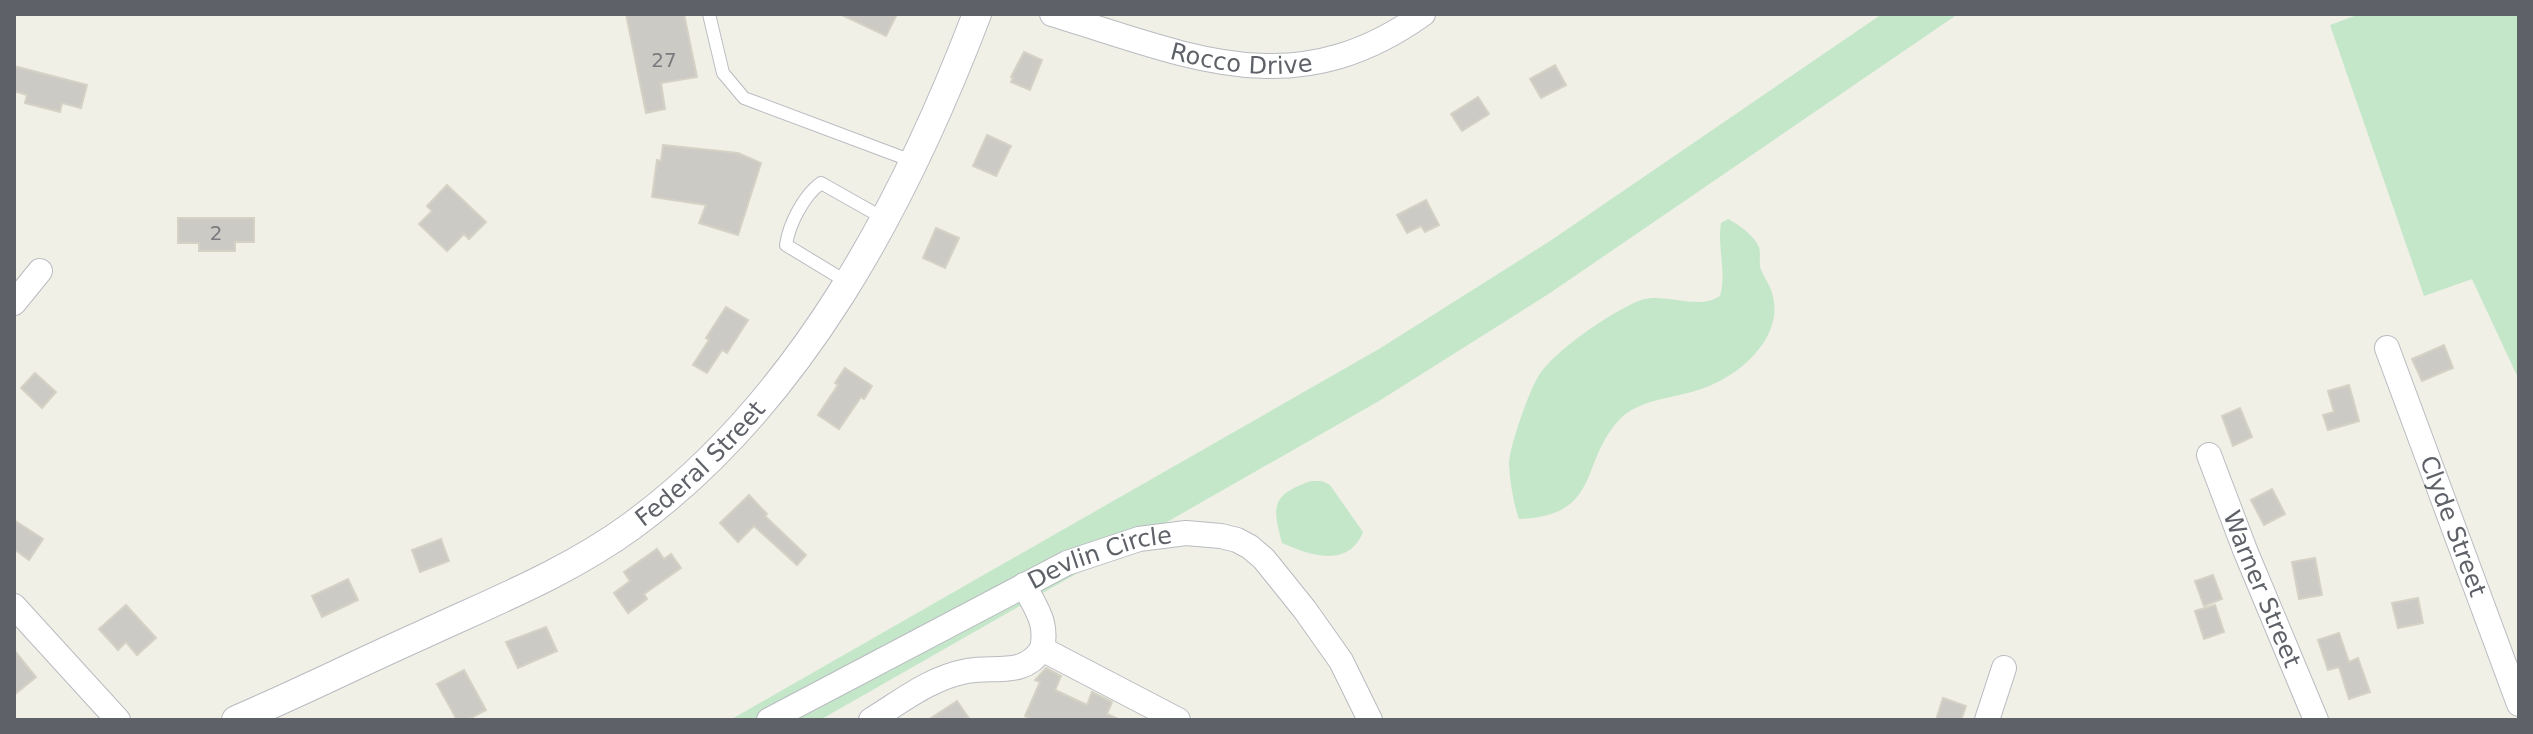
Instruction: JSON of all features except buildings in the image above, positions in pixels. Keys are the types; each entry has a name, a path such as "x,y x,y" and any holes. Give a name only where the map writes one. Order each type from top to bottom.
{"street":[{"name":"Rocco Drive","path":"1052,14 1223,63 1279,67 1332,59 1363,48 1423,14"},
{"name":"Federal Street","path":"236,720 549,577 631,526 702,468 794,363 825,319 912,161 950,80 975,15"},
{"path":"14,303 40,271"},
{"name":"Clyde Street","path":"2387,348 2519,704"},
{"name":"Warner Street","path":"2209,455 2316,720"},
{"name":"Devlin Circle","path":"769,720 1067,563 1139,539 1186,533 1237,540 1264,559 1341,661 1370,720"},
{"path":"871,720 919,688 944,678 966,672 1020,668 1034,661 1042,649 1046,632 1024,585"},
{"path":"14,606 118,720"},
{"path":"1042,649 1178,720"},
{"path":"1987,720 2004,668"}],"lane":[{"path":"709,14 723,73 744,98 912,161"},
{"path":"847,282 786,245 810,191 821,183 883,218"}],"green space":[{"path":"1882,14 1958,14 1550,293 1379,401 820,720 730,720 1379,349 1550,241"},
{"path":"2360,14 2519,14 2519,380 2472,279 2424,296 2330,25"},
{"path":"1728,219 1757,243 1761,269 1772,293 1774,316 1761,347 1745,364 1718,382 1627,413 1607,436 1577,498 1545,516 1519,519 1511,485 1510,456 1520,420 1538,377 1570,344 1629,305 1651,298 1702,302 1720,296 1723,278 1721,223"},
{"path":"1311,481 1330,485 1363,532 1348,551 1338,555 1316,555 1282,543 1276,511 1278,503 1288,491"}]}
